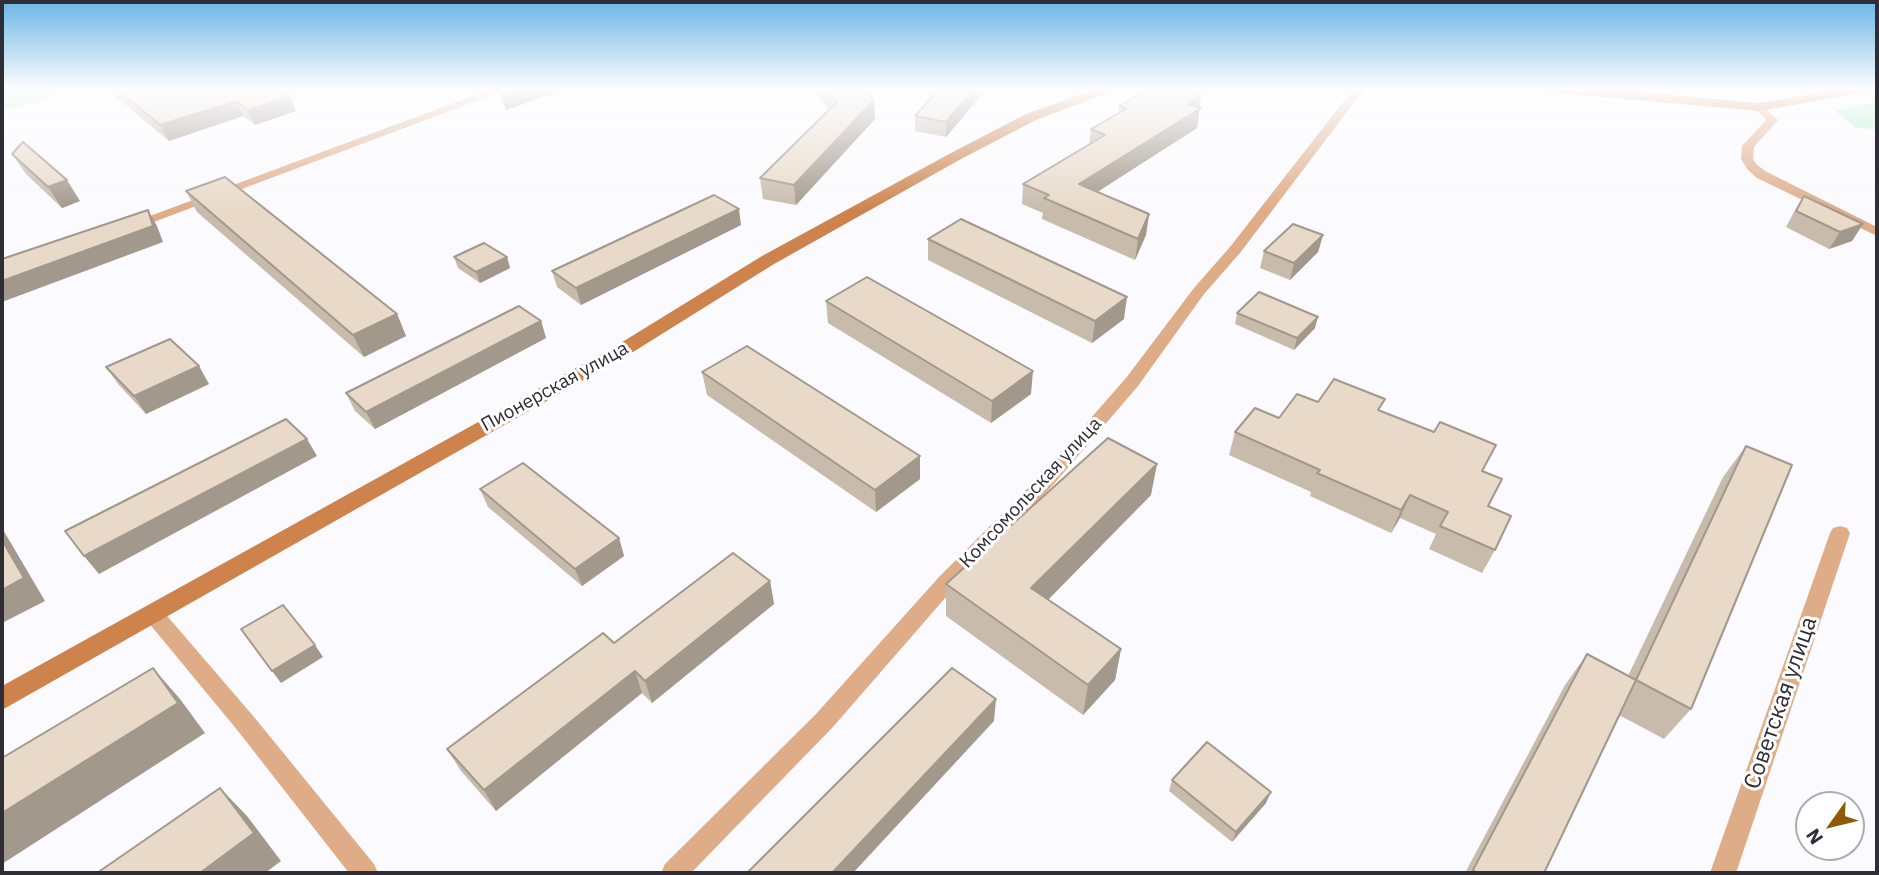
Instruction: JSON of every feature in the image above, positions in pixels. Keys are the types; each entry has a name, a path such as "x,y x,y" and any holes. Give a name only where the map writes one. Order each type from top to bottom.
{"main road":[{"name":"Пионерская улица","path":"2,699 155,616 626,348 768,260 1009,129"}],"street":[{"path":"115,231 394,129"},
{"name":"Комсомольская улица","path":"674,873 824,721 946,583 1047,480 1132,382 1199,291 1235,250 1328,129"},
{"path":"1764,129 1748,146 1747,159 1752,167 1762,175 1877,232"},
{"name":"Советская улица","path":"1723,873 1840,533"},
{"path":"155,616 246,724 365,873"}],"building":[{"path":"810,129 847,129 794,185 760,178"},
{"path":"1091,129 1168,129 1079,184 1149,214 1138,239 1044,198 1049,195 1023,184 1105,135"},
{"path":"23,142 67,180 48,187 12,154"},
{"path":"225,177 397,314 353,335 186,191"},
{"path":"714,195 739,209 576,288 552,271"},
{"path":"1804,196 1863,224 1840,232 1796,211"},
{"path":"148,210 153,226 2,281 2,259"},
{"path":"961,219 1127,297 1095,321 928,239"},
{"path":"1293,224 1323,235 1294,263 1264,251"},
{"path":"484,243 507,257 476,272 454,257"},
{"path":"867,277 1033,371 992,401 826,301"},
{"path":"1259,292 1318,317 1297,338 1237,313"},
{"path":"519,306 541,321 366,412 346,393"},
{"path":"170,339 199,366 134,396 106,367"},
{"path":"747,346 920,456 875,490 702,372"},
{"path":"1334,379 1385,399 1378,410 1434,432 1440,422 1496,445 1482,471 1502,479 1488,506 1511,516 1495,550 1440,526 1448,512 1410,495 1401,510 1317,473 1320,470 1235,432 1255,408 1279,418 1297,394 1318,402"},
{"path":"286,419 307,439 84,556 65,531"},
{"path":"1108,438 1157,464 1031,588 1121,649 1088,685 946,584"},
{"path":"1746,446 1792,465 1691,709 1636,680"},
{"path":"523,463 619,538 575,569 480,489"},
{"path":"2,540 24,578 2,590"},
{"path":"733,553 770,581 645,681 635,671 484,790 447,749 603,633 614,643"},
{"path":"283,605 315,645 272,671 241,629"},
{"path":"1587,654 1636,680 1544,873 1477,873 1473,870"},
{"path":"153,668 178,703 2,813 2,758"},
{"path":"952,668 996,699 832,873 747,873"},
{"path":"1207,742 1271,792 1236,832 1172,780"},
{"path":"220,788 254,833 200,873 97,873"}]}
